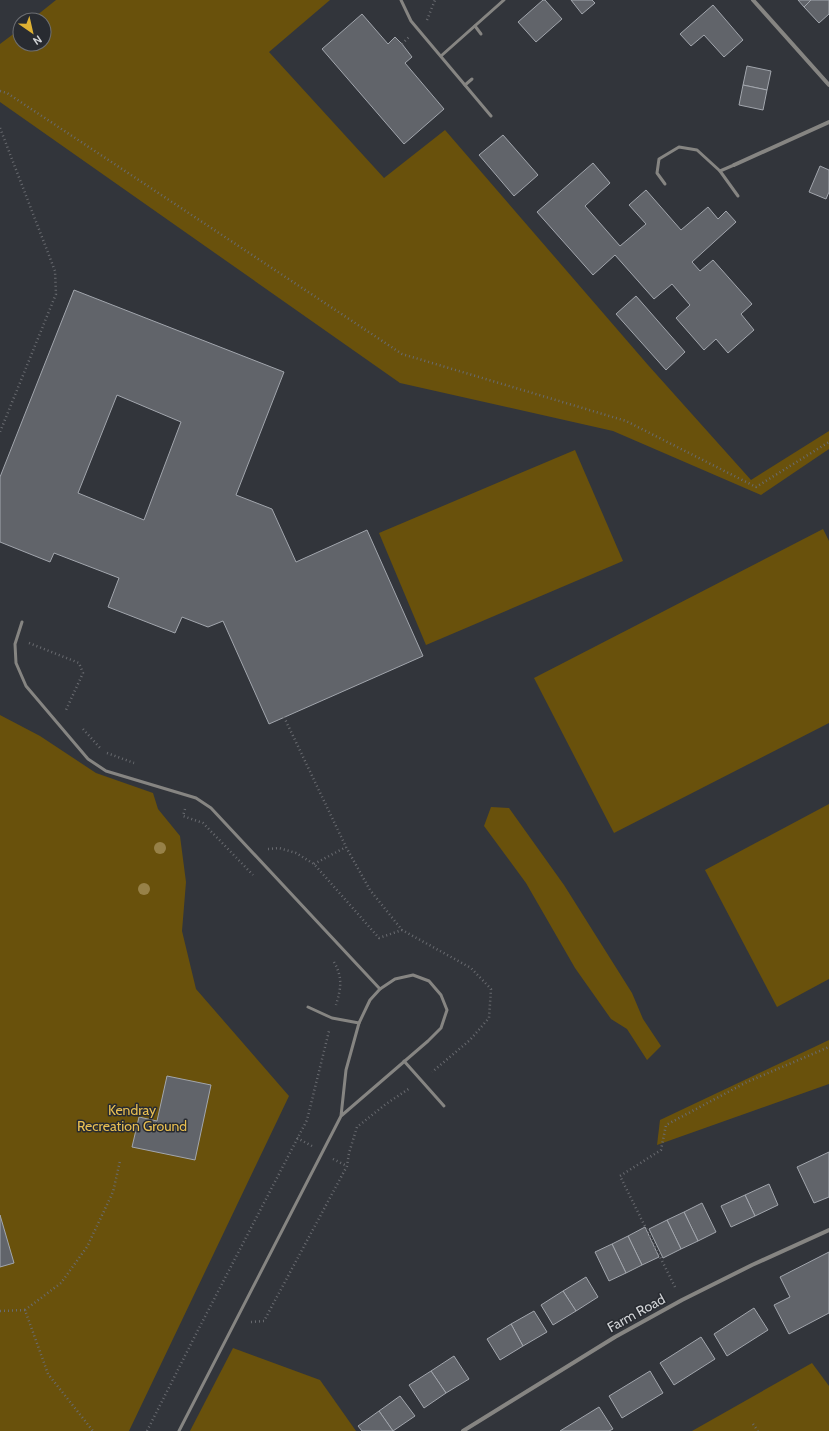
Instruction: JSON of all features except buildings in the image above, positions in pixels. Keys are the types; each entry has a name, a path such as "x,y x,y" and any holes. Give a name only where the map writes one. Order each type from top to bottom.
{"street":[{"path":"753,0 829,85"},
{"path":"734,165 829,122"},
{"name":"Farm Road","path":"463,1431 615,1336 752,1265 829,1230"}],"lane":[{"path":"401,0 411,21 491,116"},
{"path":"441,56 504,0"},
{"path":"475,26 481,34"},
{"path":"465,85 472,79"},
{"path":"665,184 657,173 659,160 679,147 697,150 720,171 738,196"},
{"path":"720,171 734,165"},
{"path":"22,622 15,644 16,663 26,686 88,759 106,771 196,798 211,808 380,989"},
{"path":"179,1431 340,1116 346,1070 359,1023 370,1000 380,989 395,979 413,975 429,981 441,995 447,1010 441,1028 428,1041 340,1116"},
{"path":"308,1007 332,1018 359,1023"},
{"path":"404,1061 444,1106"}],"path":[{"path":"0,91 7,93 402,354 626,421 756,487 829,442"},
{"path":"0,128 55,271 56,294 0,432"},
{"path":"17,638 79,663 83,673 66,710 71,716"},
{"path":"81,727 100,749 110,755 138,765"},
{"path":"190,796 183,816 203,823 257,880"},
{"path":"314,864 346,847"},
{"path":"246,868 266,849 279,848 296,852 314,864 379,938 402,930"},
{"path":"147,1431 307,1120 332,1018 340,992 341,979 339,970 334,961"},
{"path":"682,1300 620,1176 661,1150 666,1125 747,1082 829,1047"},
{"path":"0,1311 25,1310 61,1283 87,1247 113,1192 120,1161"},
{"path":"25,1310 48,1374 94,1431"},
{"path":"753,1424 758,1431"}],"green space":[{"path":"56,0 330,0 269,52 384,178 445,130 648,365 751,480 829,431 829,449 761,495 613,431 400,383 0,102 0,44 12,35 12,52 52,52 52,12 41,12"},
{"path":"575,450 623,561 426,645 379,533"},
{"path":"823,529 829,541 829,723 614,833 534,678"},
{"name":"Kendray Recreation Ground","path":"0,715 40,736 96,773 153,793 158,809 180,836 186,882 182,931 196,989 289,1096 129,1431 0,1431"},
{"path":"829,804 829,979 777,1007 705,870"},
{"path":"491,807 509,808 564,885 632,993 643,1019 661,1046 647,1060 627,1029 611,1019 575,968 526,883 484,826"},
{"path":"829,1040 829,1084 657,1145 660,1120"},
{"path":"233,1348 320,1380 356,1431 190,1431"},
{"path":"812,1363 829,1386 829,1431 692,1431"}]}
